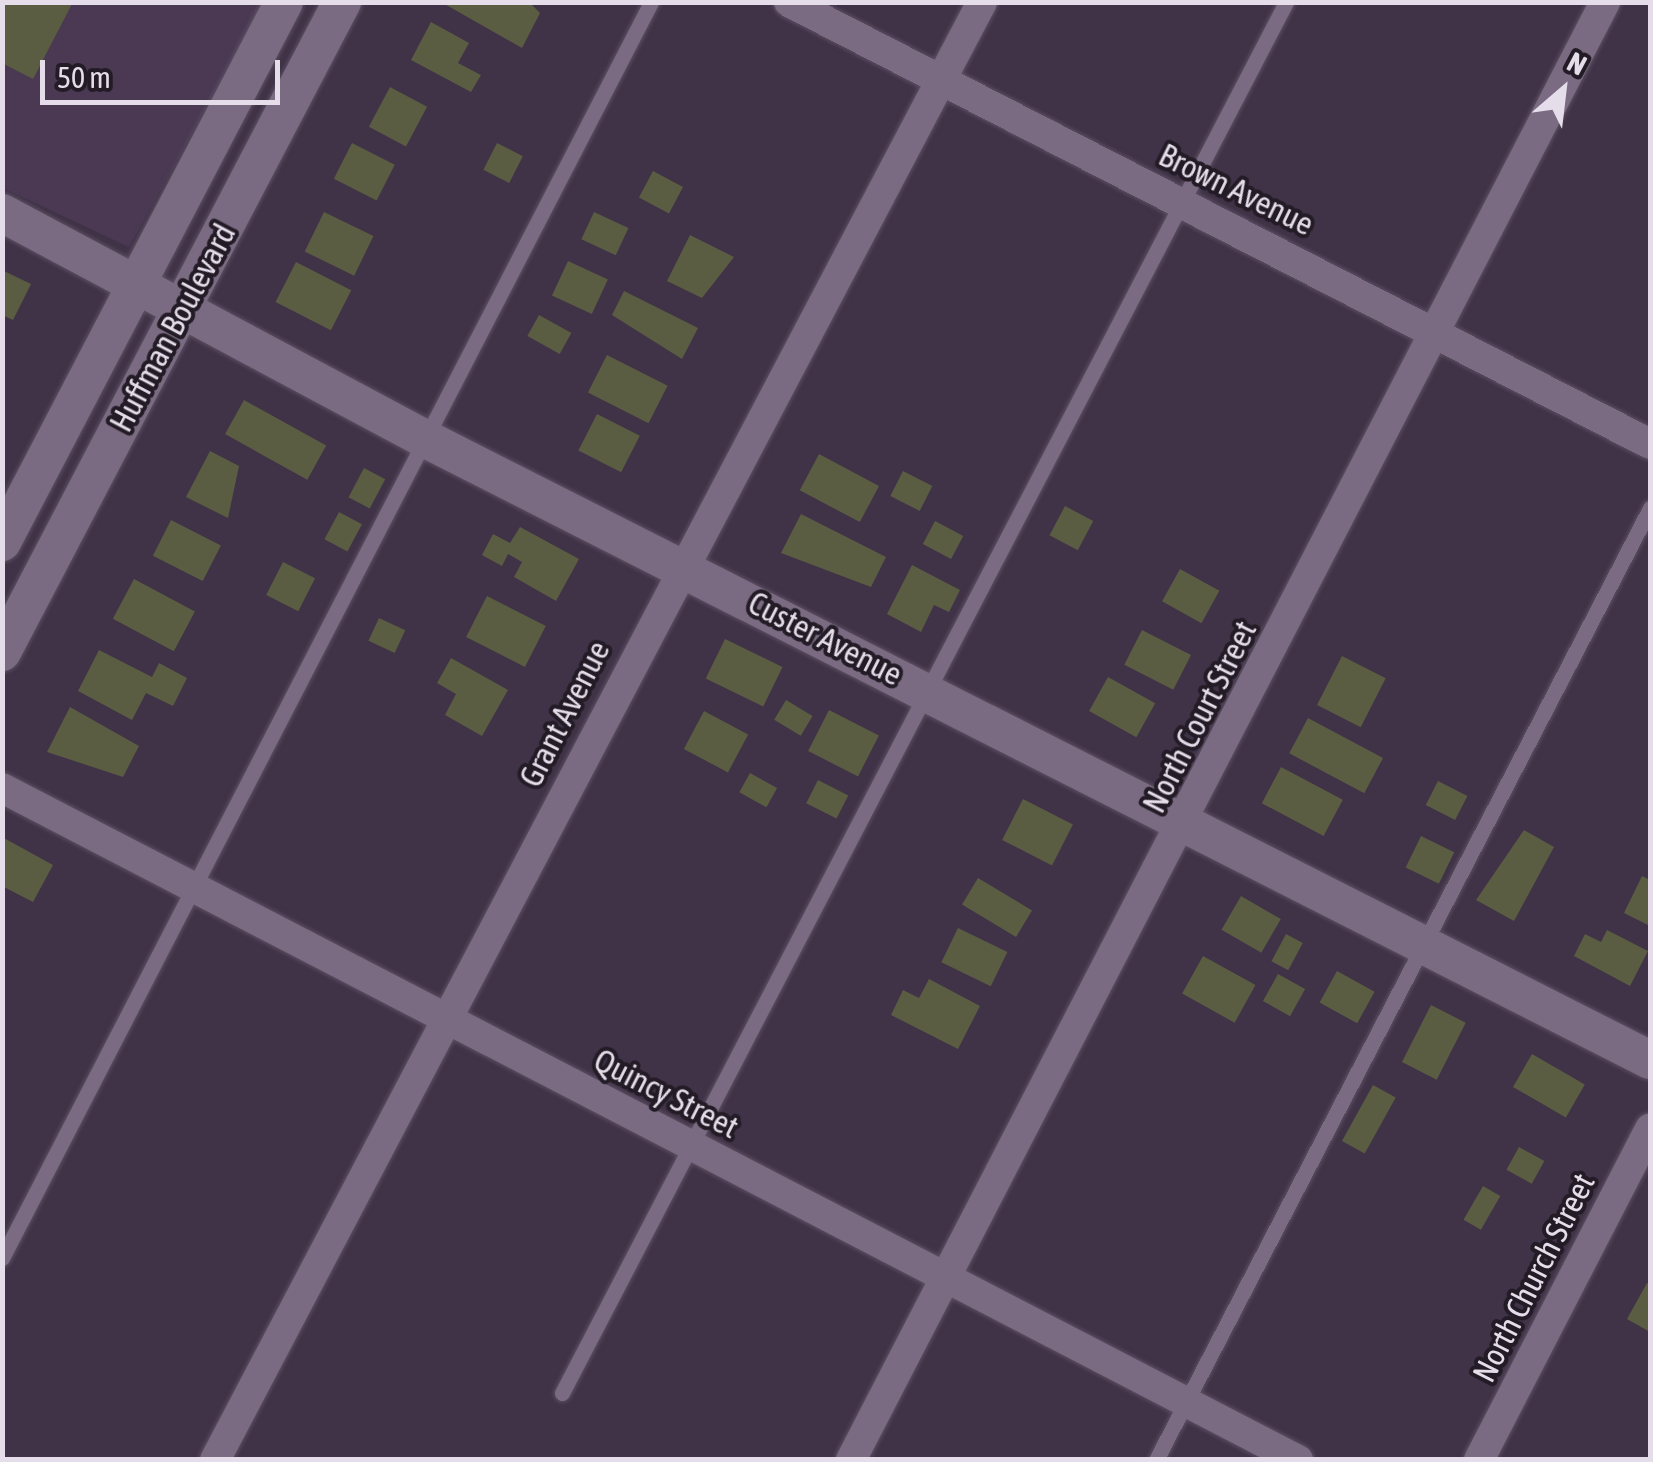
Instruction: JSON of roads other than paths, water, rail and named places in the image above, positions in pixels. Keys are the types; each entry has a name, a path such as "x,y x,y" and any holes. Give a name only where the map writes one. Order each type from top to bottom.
{"street":[{"name":"Huffman Boulevard","path":"2,542 284,2"},
{"name":"Huffman Boulevard","path":"2,652 342,2"},
{"name":"Brown Avenue","path":"789,2 940,82 1436,328 1650,444"},
{"name":"Grant Avenue","path":"215,1460 447,1021 680,566 982,2"},
{"name":"North Court Street","path":"851,1460 1188,822 1605,2"},
{"name":"Custer Avenue","path":"2,213 422,437 928,690 1650,1060"},
{"name":"Quincy Street","path":"2,788 1298,1460"},
{"name":"North Church Street","path":"1479,1460 1650,1128"}],"lane":[{"path":"2,1258 191,884 651,2"},
{"path":"562,1393 1286,2"},
{"path":"1156,1460 1650,508"}]}
